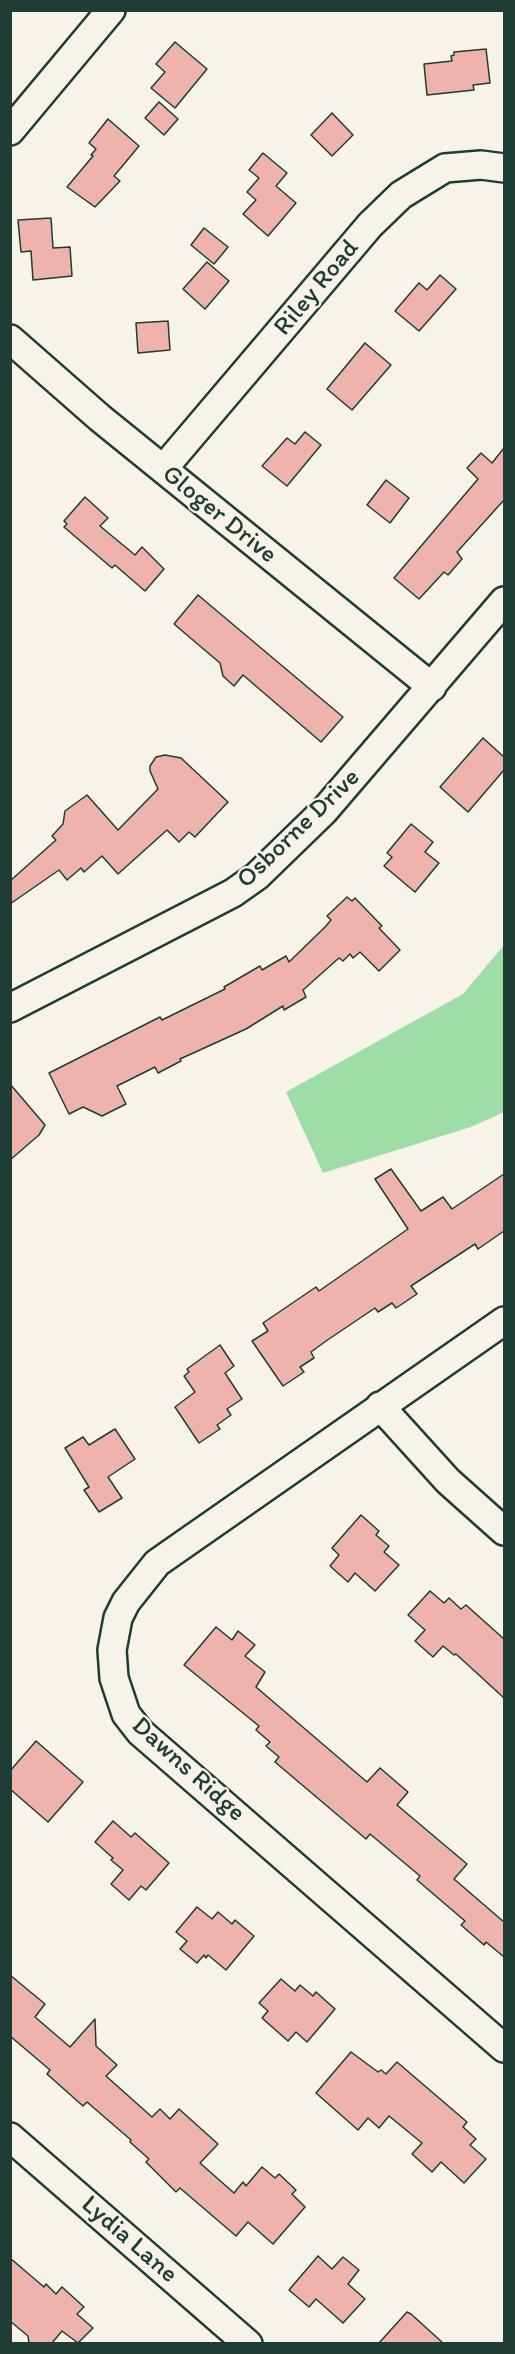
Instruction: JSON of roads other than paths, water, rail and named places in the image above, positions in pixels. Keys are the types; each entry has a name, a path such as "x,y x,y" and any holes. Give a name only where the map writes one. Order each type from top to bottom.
{"street":[{"path":"10,131 111,10"},
{"name":"Riley Road","path":"163,469 370,225 401,195 445,168 481,165 504,168"},
{"name":"Gloger Drive","path":"10,339 100,418 432,687"},
{"name":"Osborne Drive","path":"10,1008 232,893 257,876 324,811 504,601"},
{"name":"Dawns Ridge","path":"504,1321 157,1563 126,1602 118,1618 112,1650 114,1678 126,1714 140,1732 504,2048"},
{"path":"380,1406 448,1481 504,1531"},
{"name":"Lydia Lane","path":"10,2137 248,2343"}]}
